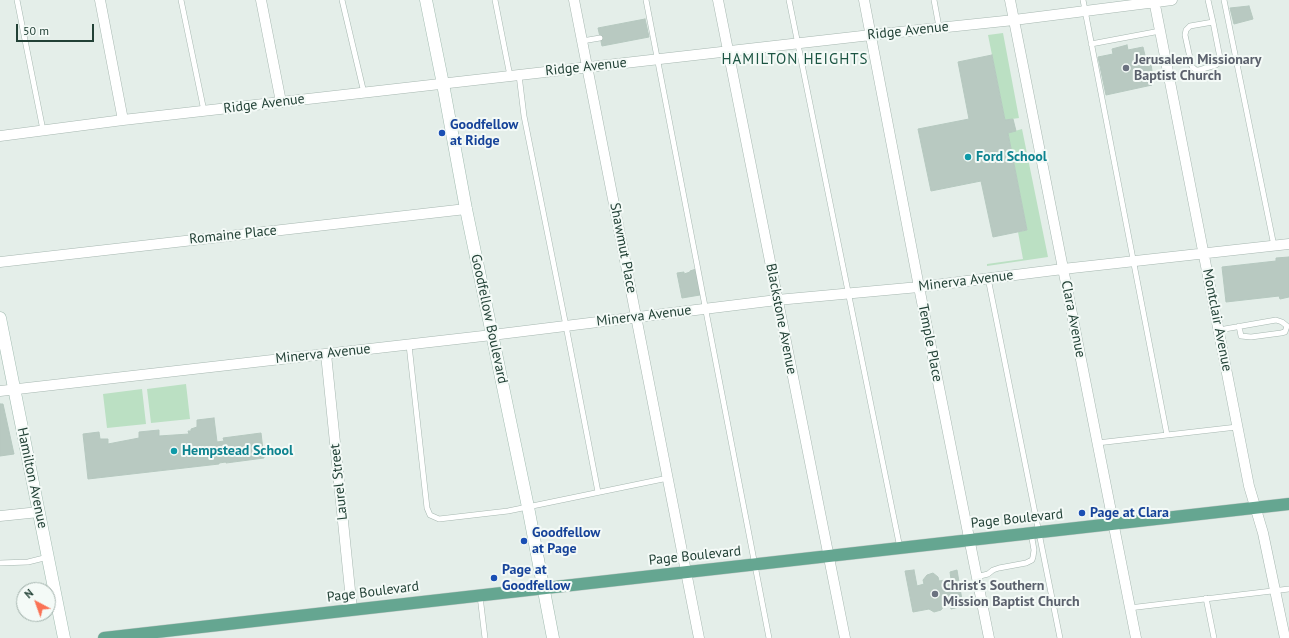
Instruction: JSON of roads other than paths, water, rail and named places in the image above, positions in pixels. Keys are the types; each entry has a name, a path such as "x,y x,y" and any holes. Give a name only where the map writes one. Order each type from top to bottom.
{"main road":[{"name":"Goodfellow Boulevard","path":"426,0 466,209 528,507 553,638"},
{"name":"Hamilton Avenue","path":"0,318 64,638"},
{"name":"Page Boulevard","path":"104,638 1289,504"}],"street":[{"path":"100,0 123,120"},
{"path":"261,0 281,102"},
{"name":"Shawmut Place","path":"574,0 700,638"},
{"name":"Blackstone Avenue","path":"718,0 845,638"},
{"name":"Temple Place","path":"864,0 919,287 989,638"},
{"name":"Clara Avenue","path":"1010,0 1096,443 1136,638"},
{"name":"Ridge Avenue","path":"0,136 123,120 728,52 871,34 1014,20 1154,1 1172,0"},
{"name":"Montclair Avenue","path":"1154,1 1249,486 1264,533 1285,638"},
{"name":"Romaine Place","path":"0,262 466,209"},
{"name":"Minerva Avenue","path":"0,391 409,345 706,308 919,287 1063,269 1289,244"},
{"name":"Laurel Street","path":"326,354 352,610"},
{"path":"0,516 39,512"}],"lane":[{"path":"17,0 43,130"},
{"path":"181,0 204,111"},
{"path":"342,0 364,93"},
{"path":"495,0 524,116 598,492"},
{"path":"646,0 769,638"},
{"path":"789,0 900,548"},
{"path":"934,0 939,28"},
{"path":"1083,0 1167,435"},
{"path":"1208,0 1213,22 1220,58 1219,63 1216,66 1196,70 1192,67 1185,35 1186,30 1190,26 1213,22"},
{"path":"1224,0 1274,246"},
{"path":"1091,44 1160,31"},
{"path":"582,41 600,38"},
{"path":"988,278 1035,533 1060,638"},
{"path":"1218,330 1239,326 1276,320 1287,326 1284,332 1281,333 1251,337 1240,336 1239,326"},
{"path":"409,345 426,508 430,515 439,519 508,511 668,478"},
{"path":"1096,443 1237,427"},
{"path":"976,577 988,574 999,568 1026,563 1032,560 1034,557 1035,533"},
{"path":"0,563 28,562 48,557"},
{"path":"1129,608 1289,588"},
{"path":"480,595 485,638"},
{"path":"1206,598 1214,638"}],"place":[{"name":"Jerusalem Missionary Baptist Church","path":"1126,68"},
{"name":"Goodfellow at Ridge","path":"442,133"},
{"name":"Ford School","path":"968,157"},
{"name":"Hempstead School","path":"174,451"},
{"name":"Page at Clara","path":"1082,513"},
{"name":"Goodfellow at Page","path":"524,541"},
{"name":"Page at Goodfellow","path":"494,578"},
{"name":"Christ's Southern Mission Baptist Church","path":"935,594"}],"district":[{"name":"HAMILTON HEIGHTS","path":"795,60"}]}
